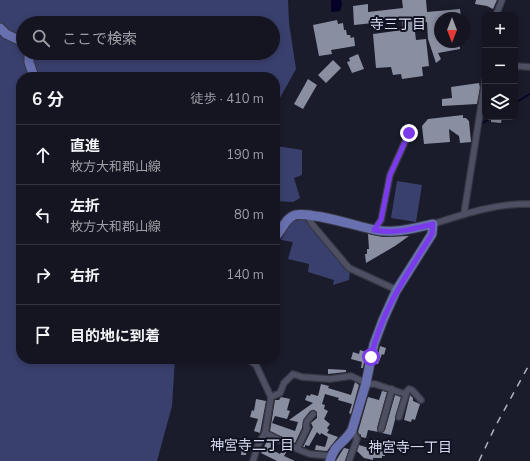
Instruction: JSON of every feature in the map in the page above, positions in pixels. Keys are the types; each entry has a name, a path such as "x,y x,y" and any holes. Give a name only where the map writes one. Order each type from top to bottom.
{"main road":[{"path":"0,28 6,34 16,39"},
{"path":"29,60 32,72"},
{"path":"280,233 290,218 295,215 307,215 389,232 403,231 433,224 432,234 397,290 383,320 374,344 366,385 352,430 349,435 335,447 330,459"}],"street":[{"path":"497,12 502,0"},
{"path":"518,66 530,67"},
{"path":"464,214 485,84"},
{"path":"374,230 381,220 390,175 409,133"},
{"path":"433,224 464,214 516,204 530,204"},
{"path":"307,215 312,224 349,268 397,290"},
{"path":"253,461 258,446 265,433 271,396 255,364"},
{"path":"271,396 280,394 284,383 293,374 302,377 330,379 351,376 366,385 375,384 405,394"},
{"path":"380,429 392,389"},
{"path":"399,418 405,394 409,389 412,390 421,400"},
{"path":"297,449 307,428 307,421 312,414"},
{"path":"349,461 357,439 352,430"},
{"path":"265,433 297,449 330,459"}],"shaded area":[{"path":"0,0 288,0 289,23 296,69 280,98 280,72 16,72 16,364 175,364 172,406 157,461 0,461"},
{"path":"331,0 341,0 342,5 340,11 331,12"},
{"path":"280,147 302,150 302,175 294,178 300,198 293,202 280,201"},
{"path":"397,181 422,185 416,222 391,218"},
{"path":"306,218 350,270 349,280 333,285 334,280 308,272 309,264 288,259 293,242 281,240 291,222"}],"building":[{"path":"402,0 426,0 427,12 460,9 460,12 434,12 434,48 460,49 438,53 441,59 436,63 428,39 427,22 414,24 416,40 426,39 429,66 422,67 423,76 402,79 401,74 393,75 391,67 376,68 373,34 403,30 402,20 354,25 353,6 368,4 368,12 403,8"},
{"path":"476,0 497,0 493,9 487,6 475,4"},
{"path":"337,20 338,24 343,23 344,30 346,30 347,35 350,35 351,38 354,37 355,46 331,50 332,54 319,56 313,25"},
{"path":"358,54 364,69 352,73 347,62 350,61 349,58"},
{"path":"333,60 341,68 326,83 318,75"},
{"path":"308,79 317,85 303,109 294,104"},
{"path":"479,83 480,88 477,104 442,106 442,99 452,98 451,87"},
{"path":"463,115 463,118 466,118 469,121 471,142 460,143 459,136 449,129 450,142 424,144 422,126 428,119"},
{"path":"491,120 502,120 501,123 491,122"},
{"path":"368,234 383,237 409,236 366,263 365,254 367,254 367,249 369,249"},
{"path":"380,346 386,348 384,355 382,354 378,364 376,364"},
{"path":"360,350 366,352 363,368 361,368 362,362 351,359 353,352 359,354"},
{"path":"328,369 346,370 346,372 328,374"},
{"path":"355,382 359,385 351,414 349,413 352,404 325,394 322,404 325,405 324,409 328,411 324,419 330,424 327,428 329,430 327,433 338,437 327,451 315,450 316,445 325,447 328,437 321,433 320,435 317,432 309,446 305,445 305,447 303,447 313,427 311,423 317,418 317,412 314,410 310,411 304,419 302,428 295,443 270,431 275,400 279,400 281,397 290,399 287,410 290,411 287,419 275,416 272,423 295,431 298,422 289,420 313,403 305,400 307,395 310,396 311,394 318,396 321,384 329,386 328,388 351,395"},
{"path":"382,391 387,392 377,428 379,432 368,430 366,438 361,437 361,434 360,435 358,432 368,397 379,400"},
{"path":"395,395 401,397 391,435 382,433 385,430"},
{"path":"410,395 413,398 413,401 420,404 415,420 412,419 411,422 404,420"},
{"path":"256,399 266,401 260,433 254,431 258,419 250,417 252,410 254,411"},
{"path":"268,439 276,443 272,450 280,454 284,447 288,449 284,456 295,461 277,461 261,453"},
{"path":"370,439 375,440 373,451 384,451 385,456 382,456 382,458 373,458 373,460 364,458 357,451 359,445 369,448"},
{"path":"242,443 247,443 246,455 241,455"},
{"path":"344,448 349,449 345,461 336,461 340,454"}],"waterway":[{"path":"518,101 530,94"},
{"path":"481,124 487,120"}],"railway":[{"path":"479,461 495,427 530,363"}],"district":[{"name":"寺三丁目","path":"398,24"},
{"name":"神宮寺二丁目","path":"252,445"},
{"name":"神宮寺一丁目","path":"410,447"}],"route":[{"path":"371,357 374,344 390,304 432,234 433,224 403,231 389,232 374,230 381,220 390,175 409,133"}]}
